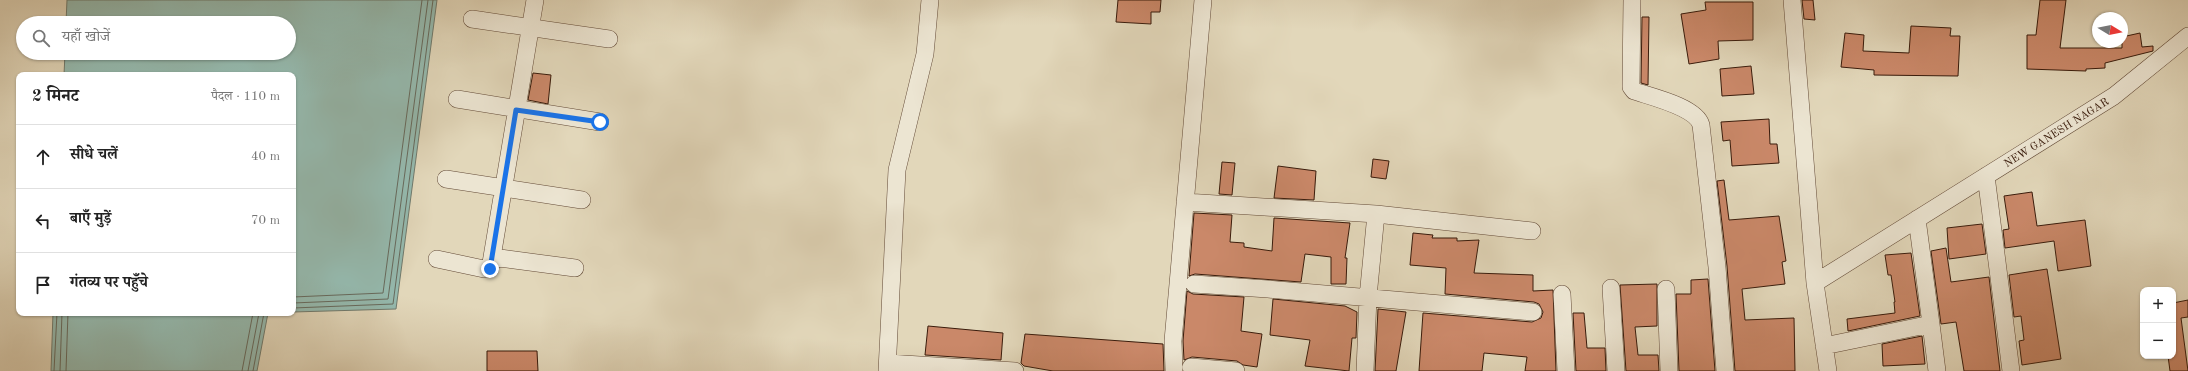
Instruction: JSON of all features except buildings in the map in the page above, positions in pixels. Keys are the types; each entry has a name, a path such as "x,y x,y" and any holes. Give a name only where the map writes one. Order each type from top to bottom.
{"street":[{"path":"437,259 488,270 490,269 535,0"},
{"path":"930,0 925,54 897,170 888,367 1014,371"},
{"path":"1174,371 1173,341 1203,0"},
{"path":"1632,0 1631,87 1634,91 1689,111 1699,119 1701,125 1717,267 1725,371"},
{"path":"1792,0 1815,283 1828,371"},
{"path":"472,19 529,29 609,39"},
{"name":"NEW GANESH NAGAR","path":"1815,283 2114,96 2188,36"},
{"path":"457,100 600,122"},
{"path":"1986,176 2011,371"},
{"path":"446,178 582,200"},
{"path":"1185,202 1376,214 1532,231"},
{"path":"1365,371 1368,297 1376,214"},
{"path":"1917,219 1937,371"},
{"path":"492,257 575,268"},
{"path":"1194,284 1368,297 1533,312"},
{"path":"1611,288 1616,371"},
{"path":"1666,289 1669,371"},
{"path":"1562,294 1566,371"},
{"path":"1824,346 1931,324"},
{"path":"1191,367 1236,371"}],"water":[{"path":"67,0 437,0 396,309 296,312 296,72 64,72 65,60 296,60 296,16 66,16"},
{"path":"53,316 267,316 257,371 51,371"}],"route":[{"path":"490,269 516,110 600,122"}]}
